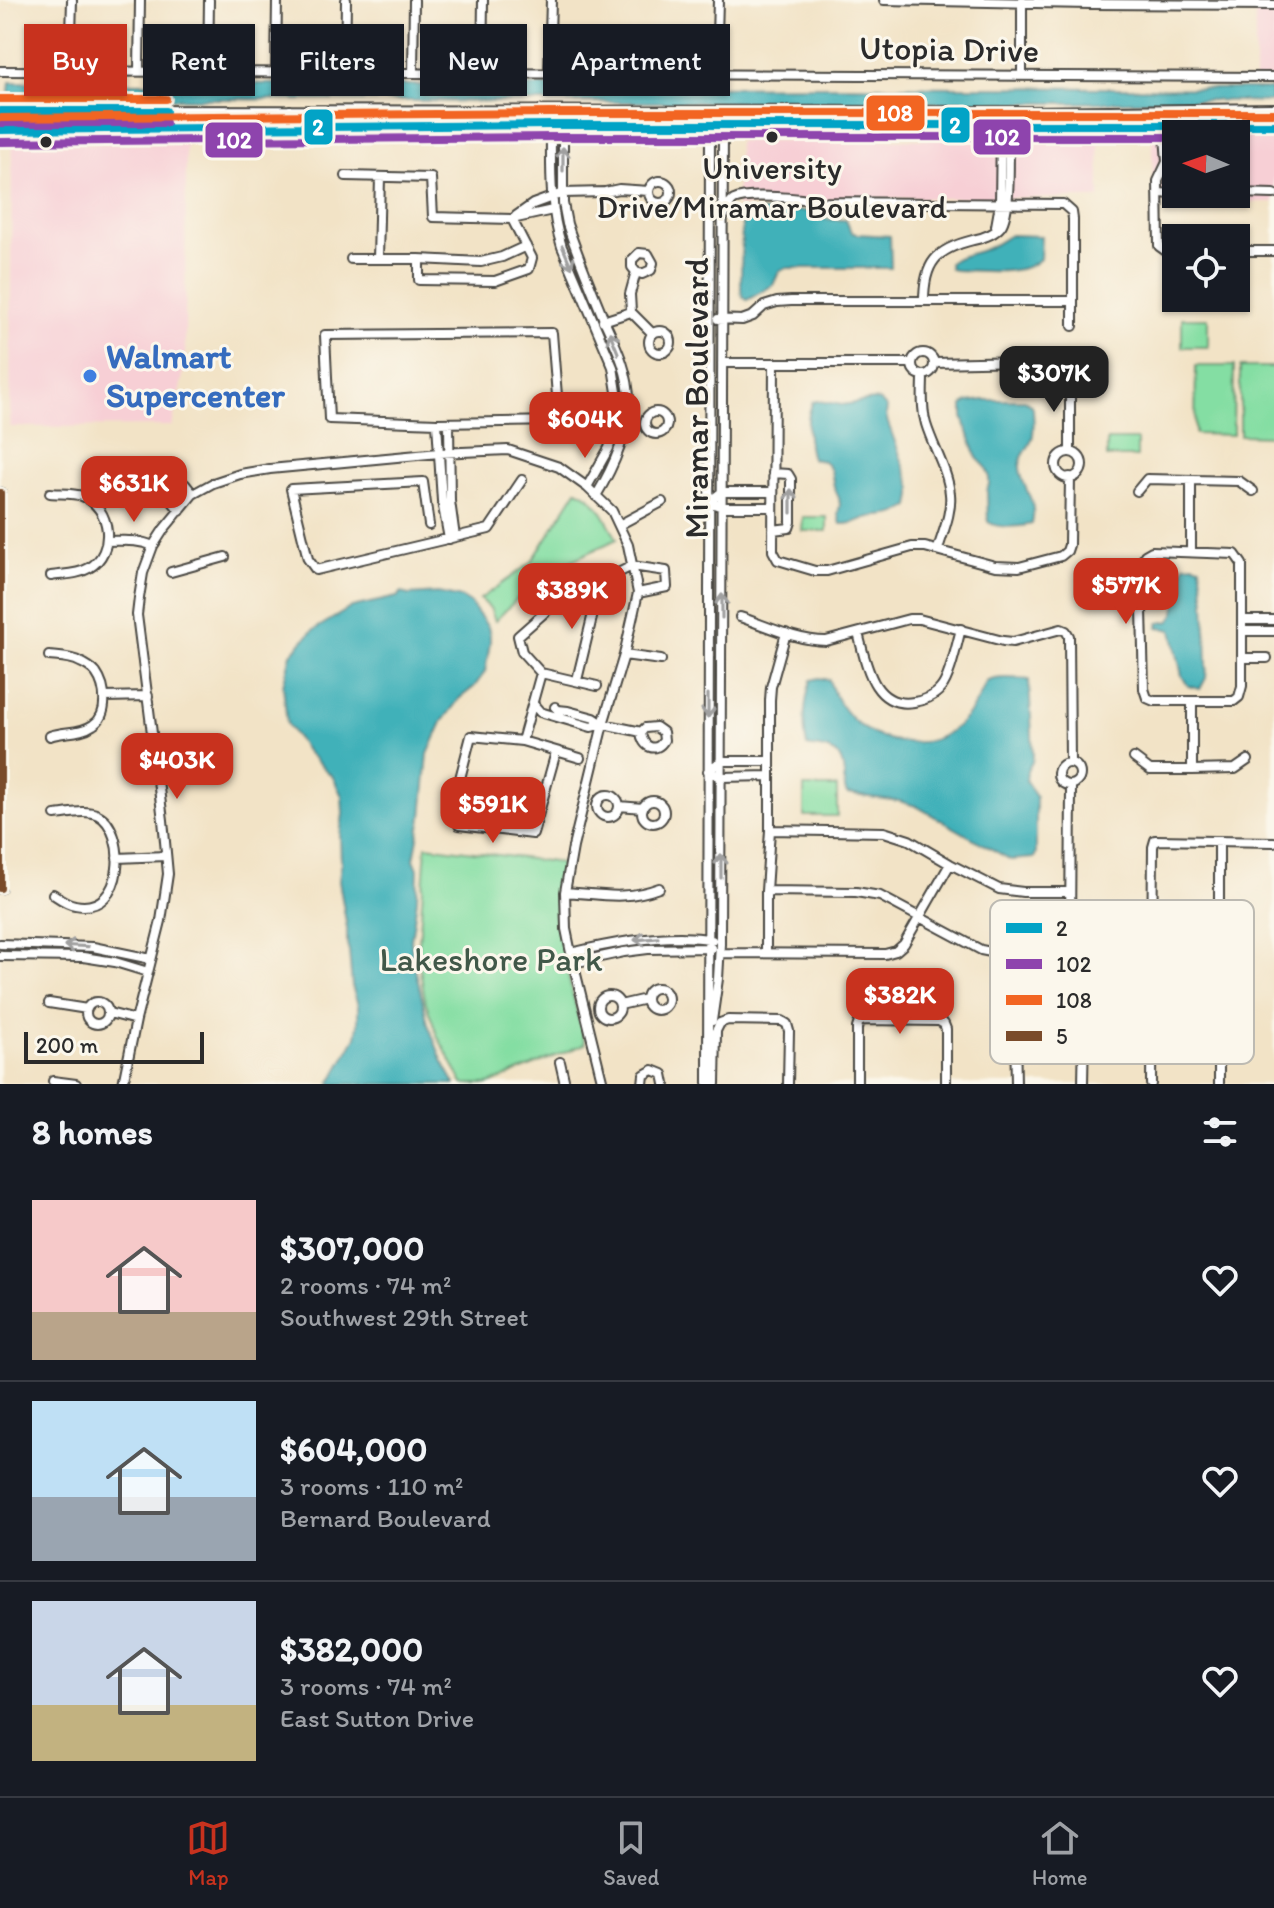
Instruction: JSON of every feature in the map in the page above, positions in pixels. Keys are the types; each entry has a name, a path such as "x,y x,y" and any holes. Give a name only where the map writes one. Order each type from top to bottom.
{"main road":[{"path":"0,111 1027,112 1274,109"},
{"path":"190,128 204,124 281,120 290,111"},
{"path":"976,126 994,112"},
{"path":"0,130 710,124 1274,125"},
{"path":"0,493 0,888"}],"street":[{"path":"71,24 72,0"},
{"path":"139,71 140,0"},
{"path":"209,0 209,24"},
{"path":"277,0 277,24"},
{"path":"346,0 346,24"},
{"path":"413,72 414,0"},
{"path":"483,0 483,24"},
{"path":"550,24 551,0"},
{"path":"717,24 718,0"},
{"path":"884,0 1274,5"},
{"path":"1022,2 1022,76"},
{"name":"Utopia Drive","path":"0,71 24,71"},
{"name":"Utopia Drive","path":"127,71 143,71"},
{"name":"Utopia Drive","path":"404,72 420,72"},
{"name":"Utopia Drive","path":"730,73 1274,77"},
{"name":"Miramar Boulevard","path":"708,1084 710,124 717,111"},
{"name":"Miramar Boulevard","path":"708,1046 720,948 723,124 717,111"},
{"path":"924,301 927,272 939,255 957,244 982,238 1001,226 1005,126 1009,120 1027,112"},
{"path":"557,125 567,224 625,371 629,403 615,461 596,496"},
{"path":"557,125 551,197 553,210 562,247 613,367 617,392 609,448 587,487"},
{"path":"1161,125 1167,162 1158,181 1159,246 1162,248"},
{"path":"346,176 431,178 433,217 512,219 553,210"},
{"path":"378,259 380,177"},
{"path":"512,219 533,204 563,193 619,189 649,191"},
{"path":"1158,193 1162,193"},
{"path":"1250,193 1274,194"},
{"path":"723,219 733,200 745,198 797,197 819,202 1058,204 1068,208 1073,219 1073,326"},
{"path":"419,259 419,280 495,281 529,269 532,258 512,219"},
{"path":"351,259 481,262 526,246"},
{"path":"1250,251 1274,251"},
{"path":"636,272 630,294 631,312 653,334"},
{"path":"709,318 742,320 777,302 1072,301"},
{"path":"595,323 631,312"},
{"path":"552,333 559,421 437,423 329,419 325,335 552,333"},
{"path":"921,353 931,356 934,363 932,370 923,375 916,372 912,363 914,356 921,353"},
{"path":"934,363 1022,361 1066,367 1070,373 1070,452"},
{"path":"722,363 912,363"},
{"path":"774,363 773,551 778,560 815,571 827,571 912,547 938,549 1008,568 1061,556 1069,545 1070,477"},
{"path":"923,375 925,422 950,495 938,549"},
{"path":"616,415 645,420"},
{"path":"437,423 444,453 452,538"},
{"path":"449,423 436,479 437,502 452,538"},
{"path":"123,1084 166,896 168,874 137,615 143,573 153,546 193,494 240,474 444,453 508,450 559,467 587,487 612,511 628,545 638,593 624,655 603,724 565,892 566,929 603,1084"},
{"path":"1070,452 1080,459 1082,467 1078,474 1070,477 1059,473 1056,465 1059,457 1070,452"},
{"path":"440,472 446,490 444,514"},
{"path":"773,473 788,474 791,479 789,528 773,530"},
{"path":"1137,491 1147,479 1239,481 1253,491"},
{"path":"429,525 423,482 291,489 308,559 316,570 489,529 522,480"},
{"path":"1191,481 1191,551"},
{"path":"180,511 169,497 169,488 177,483 185,484 193,494"},
{"path":"709,502 722,492 773,492"},
{"path":"50,493 84,497 100,508 106,523 107,541 97,562 88,569 51,576"},
{"path":"619,525 662,502"},
{"path":"709,502 722,507 773,507"},
{"path":"107,541 134,540 153,546"},
{"path":"1152,551 1191,551 1235,554 1242,564 1242,686 1239,697 1234,701 1154,701 1147,698 1144,689 1141,569 1145,555 1152,551"},
{"path":"171,572 225,557"},
{"path":"597,686 541,673 522,652 518,636 552,606 632,566 666,571 667,587 638,593"},
{"path":"577,680 596,601 593,584"},
{"path":"740,617 786,633 826,641 909,619 1013,642 1061,629 1066,631 1069,636 1070,763"},
{"path":"1242,620 1274,620"},
{"path":"858,633 871,679 878,690 889,699 908,703 920,701 941,688 961,629"},
{"path":"1243,631 1274,631"},
{"path":"766,953 771,687 786,633"},
{"path":"624,655 661,660"},
{"path":"49,656 78,660 96,674 105,697 102,717 95,724 79,731 64,731 50,736"},
{"path":"1243,658 1267,658"},
{"path":"522,741 541,673"},
{"path":"105,697 148,696"},
{"path":"1192,702 1192,770"},
{"path":"533,704 565,708 567,715"},
{"path":"533,704 540,712 594,718 603,724 641,732"},
{"path":"556,752 533,834 459,825 457,790 471,736 522,741 580,758"},
{"path":"1134,758 1150,770 1235,769 1248,760"},
{"path":"769,761 721,761 708,771 721,777 770,776"},
{"path":"1070,763 1077,765 1081,772 1077,782 1071,785 1064,783 1058,774 1063,765 1070,763"},
{"path":"1070,900 1071,785"},
{"path":"609,795 615,798 619,806 615,814 606,817 600,813 598,803 602,797 609,795"},
{"path":"585,800 598,803"},
{"path":"619,806 643,808"},
{"path":"53,894 74,905 100,901 114,886 117,858 106,820 91,812 55,815"},
{"path":"770,830 884,832 909,840 999,889 1070,892"},
{"path":"1153,900 1155,840 1274,842"},
{"path":"1219,841 1219,900"},
{"path":"117,858 166,856"},
{"path":"573,963 636,950 670,948 885,954 896,951 904,944 950,864"},
{"path":"565,892 623,897 659,888"},
{"path":"766,891 868,893 891,900 981,950 990,952"},
{"path":"571,953 647,938 708,938 720,948"},
{"path":"0,944 93,947 151,959"},
{"path":"0,956 83,957 148,972"},
{"path":"609,996 616,998 620,1005 620,1012 612,1018 605,1017 598,1009 599,1002 609,996"},
{"path":"620,1005 646,999"},
{"path":"49,1003 87,1009"},
{"path":"87,1009 93,1003 101,1003 109,1013 136,1020"},
{"path":"87,1009 88,1019 97,1025 106,1020 109,1013"},
{"path":"585,1012 598,1009"},
{"path":"715,1084 716,1031 720,1023 728,1020 782,1021 787,1024 788,1084"},
{"path":"857,1084 857,1028 859,1022 865,1020 939,1021 944,1024 946,1084"},
{"path":"560,1062 562,1083"},
{"path":"1016,1064 1016,1084"},
{"path":"1083,1064 1083,1084"},
{"path":"1151,1064 1151,1084"},
{"path":"643,1084 644,1075 653,1070 663,1074 665,1084"},
{"path":"53,1081 76,1084"}],"shaded area":[{"path":"1274,9 1274,84 1255,82 1255,10"},
{"path":"1250,136 1274,136 1274,202 1250,202"},
{"path":"1099,138 1100,198 864,198 737,207 738,141"},
{"path":"1152,138 1162,138 1162,203 1153,203"},
{"path":"186,143 185,366 172,426 10,427 12,144"}],"green space":[{"path":"1182,318 1208,318 1208,347 1182,347"},
{"path":"1196,366 1234,366 1233,435 1195,434"},
{"path":"1240,367 1274,367 1274,436 1240,435"},
{"path":"1107,440 1137,440 1137,457 1107,457"},
{"path":"577,490 596,504 617,539 541,575 495,621 490,608 480,599 531,563"},
{"path":"803,517 827,517 827,531 802,531"},
{"path":"804,787 837,787 837,816 804,816"},
{"name":"Lakeshore Park","path":"426,846 561,863 558,916 566,967 585,1044 489,1084 463,1084 437,1035 425,1000 418,957"}],"water":[{"path":"10,82 24,82 24,96 127,96 127,83 143,83 143,96 255,96 255,84 271,84 271,96 404,96 404,85 420,85 420,96 527,96 527,86 543,86 543,96 730,96 730,87 1271,89 1271,102 517,102 25,97 9,92"},
{"path":"811,211 821,219 846,220 851,232 856,234 890,236 891,268 786,268 779,272 773,285 747,300 742,296 741,289 742,215 748,212"},
{"path":"1010,235 1041,236 1040,259 1032,265 1012,270 950,269 949,263 953,260 988,248"},
{"path":"874,400 887,408 888,423 912,488 910,506 894,514 841,524 839,498 831,470 824,461 812,459 808,430 810,408 813,402 819,401 842,405"},
{"path":"984,400 1025,400 1033,407 1033,435 1020,468 1033,507 1032,524 1016,527 988,522 989,475 977,458 963,417 963,405"},
{"path":"1185,565 1200,566 1205,600 1207,665 1206,678 1200,689 1188,686 1182,676 1172,630 1158,627 1159,623 1170,621 1175,612 1183,569"},
{"path":"401,593 438,593 462,598 470,603 488,627 490,635 485,672 442,722 428,754 414,859 418,869 411,940 413,959 428,1024 455,1084 330,1084 356,1037 358,1025 358,1005 352,986 339,881 342,796 333,777 307,752 287,724 283,685 291,654 312,631 352,607 397,597"},
{"path":"1001,678 1029,680 1033,754 1026,781 1036,797 1034,858 1011,860 916,806 847,794 843,766 837,755 807,746 805,738 807,696 811,680 829,680 841,705 858,724 893,741 912,742 935,739 958,725 974,705 986,682"}],"transit line":[{"name":"108","path":"0,99 166,99"},
{"name":"2","path":"0,111 166,111"},
{"name":"108","path":"0,118 551,113 1274,113"},
{"name":"102","path":"0,123 166,123"},
{"name":"2","path":"0,130 551,125 1274,125"},
{"name":"102","path":"0,142 551,137 1162,137"},
{"name":"5","path":"0,493 0,888"}],"place":[{"name":"University Drive/Miramar Boulevard","path":"772,137"},
{"name":"Walmart Supercenter","path":"90,376"}]}
